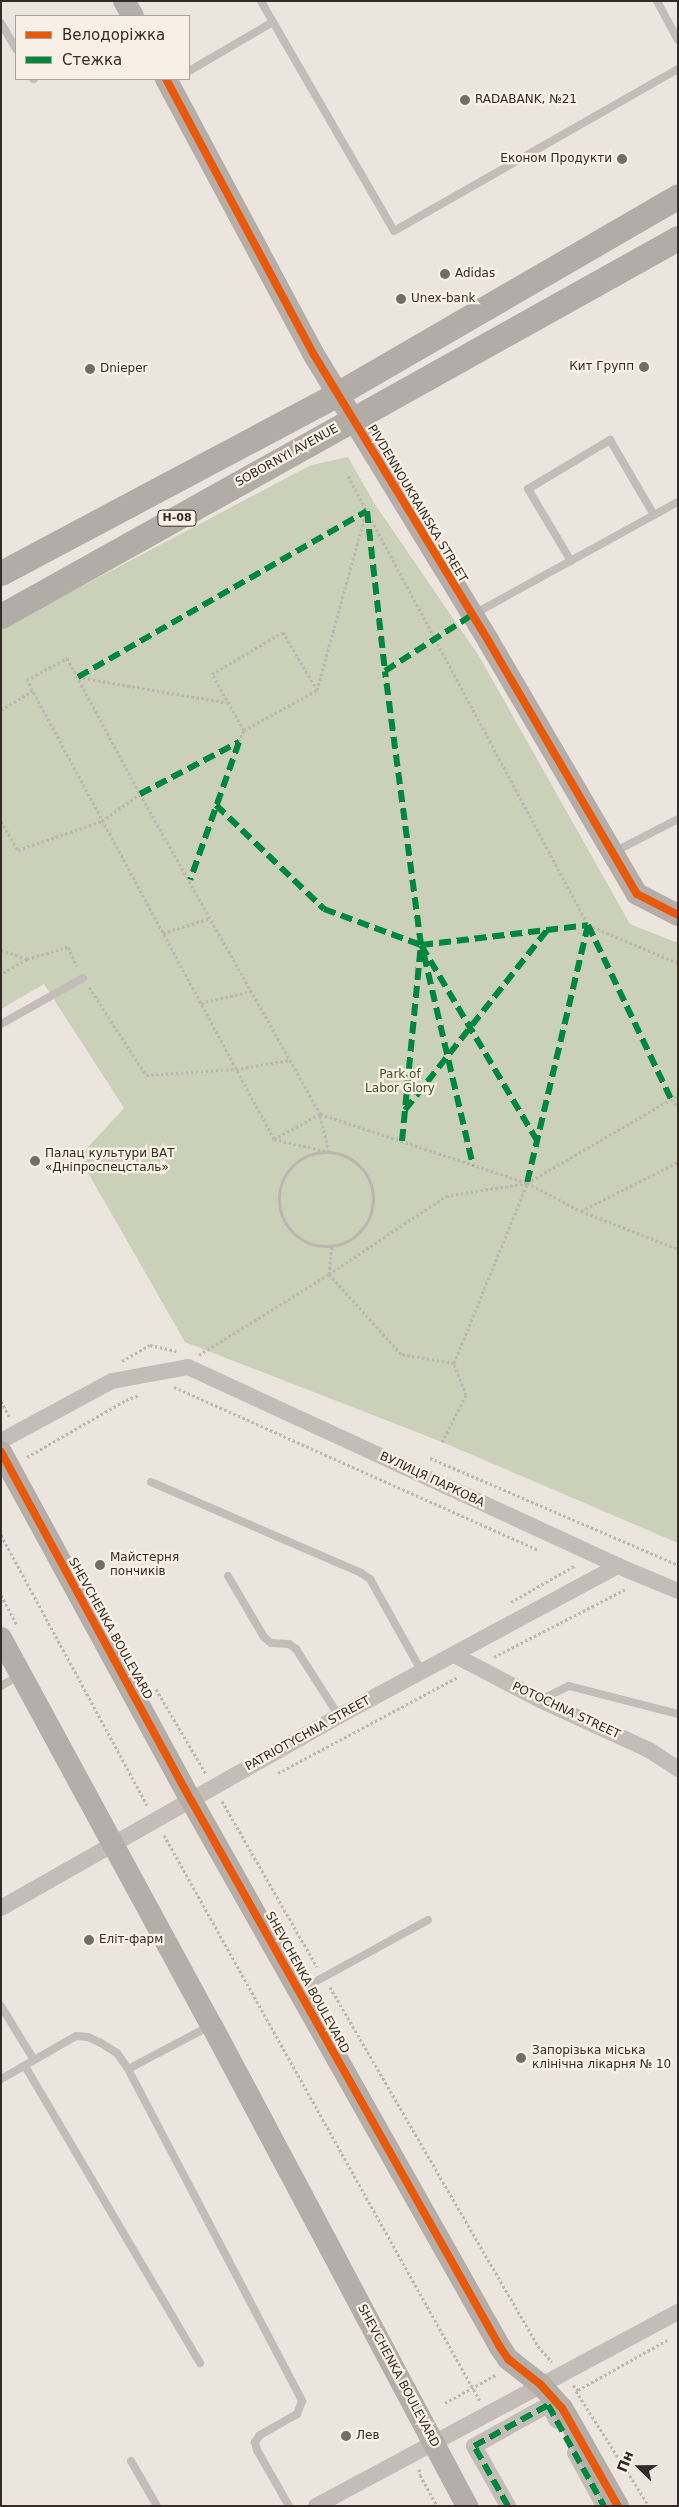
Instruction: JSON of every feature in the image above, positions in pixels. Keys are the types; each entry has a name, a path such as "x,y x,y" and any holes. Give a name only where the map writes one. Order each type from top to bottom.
{"main road":[{"name":"Н-08","path":"1,573 337,394 678,196"},
{"name":"SOBORNYI AVENUE","path":"1,616 678,238"}],"street":[{"path":"124,1 132,15"},
{"name":"PIVDENNOUKRAINSKA STREET","path":"170,80 314,355 472,616 612,853 637,894 678,915"},
{"path":"1,1441 112,1381 188,1367"},
{"name":"ВУЛИЦЯ ПАРКОВА","path":"188,1367 618,1566 678,1591"},
{"name":"SHEVCHENKA BOULEVARD","path":"1,1452 191,1800 500,2347 518,2369 541,2385 562,2408 618,2506"},
{"name":"PATRIOTYCHNA STREET","path":"1,1908 340,1716 618,1566"},
{"name":"SHEVCHENKA BOULEVARD","path":"1,1638 212,2026 467,2506"},
{"name":"POTOCHNA STREET","path":"454,1655 540,1700 649,1750 678,1769"},
{"path":"316,2506 678,2312"},
{"path":"508,2506 474,2446 548,2405 604,2506"}],"lane":[{"path":"261,1 394,231 678,68"},
{"path":"657,1 678,40"},
{"path":"190,70 273,22"},
{"path":"1,23 15,47"},
{"path":"572,561 528,489 610,440 654,515"},
{"path":"472,616 678,502"},
{"path":"612,853 678,819"},
{"path":"1,1024 83,978"},
{"path":"151,1482 361,1573 370,1579 422,1672"},
{"path":"228,1576 264,1637 271,1642 289,1644 296,1649 340,1716"},
{"path":"1,1686 21,1674"},
{"path":"540,1700 569,1686 678,1714"},
{"path":"298,1991 428,1920"},
{"path":"1,2006 34,2060"},
{"path":"128,2069 212,2026"},
{"path":"1,2079 76,2036 101,2043 117,2053 128,2069 302,2401 297,2414 260,2435 255,2442 257,2450 289,2506"},
{"path":"25,2066 200,2363"},
{"path":"131,2461 157,2506"}],"path":[{"path":"348,476 588,925 678,963"},
{"path":"239,742 244,730 316,690 366,511"},
{"path":"244,730 212,674 283,632 316,690"},
{"path":"330,1152 310,1154 294,1165 282,1181 279,1200 283,1220 296,1235 313,1244 332,1246 351,1239 365,1226 372,1207 372,1188 364,1170 348,1157 330,1152 274,1139 27,680 67,658 140,794 320,1114 330,1152"},
{"path":"78,677 229,703"},
{"path":"1,710 33,691"},
{"path":"1,821 18,850 102,821 140,794"},
{"path":"163,933 211,918"},
{"path":"1,974 27,960 68,947 83,978 146,1075 236,1069 290,1060"},
{"path":"1,950 27,960"},
{"path":"201,1003 252,991"},
{"path":"188,1367 196,1356 329,1274 446,1196 527,1183 678,1095"},
{"path":"671,1099 678,1107"},
{"path":"274,1139 320,1114 527,1183 581,1211 678,1249"},
{"path":"581,1211 678,1162"},
{"path":"442,1442 466,1395 454,1364 527,1183"},
{"path":"332,1246 329,1274 401,1354 454,1364"},
{"path":"172,1386 547,1554"},
{"path":"24,1458 126,1400 141,1394"},
{"path":"1,1535 155,1820 481,2404"},
{"path":"565,1562 574,1566"},
{"path":"275,1774 624,1588"},
{"path":"231,1798 222,1802 538,2346 578,2390 678,2334"},
{"path":"445,2403 501,2371"},
{"path":"580,2395 649,2506"},
{"path":"420,2475 437,2506"}],"green space":[{"name":"Park of Labor Glory","path":"348,457 374,503 479,656 630,924 678,943 678,1543 442,1442 185,1342 79,1157 124,1108 44,984 1,1009 1,629 311,465"}],"marked path":[{"path":"78,677 367,511 385,671"},
{"path":"402,1141 421,945 385,671 472,615"},
{"path":"140,794 239,742 190,880"},
{"path":"216,805 324,909 421,945 588,925 527,1183"},
{"path":"588,925 671,1099"},
{"path":"405,1110 547,930"},
{"path":"421,945 537,1140"},
{"path":"424,955 473,1165"},
{"path":"508,2506 474,2446 548,2405 604,2506"}],"cycle path":[{"path":"167,80 314,355 489,642 637,894 678,915"},
{"path":"1,1452 191,1800 500,2347 508,2359 541,2385 562,2408 618,2506"}],"place":[{"name":"RADABANK, №21","path":"465,100"},
{"name":"Економ Продукти","path":"622,159"},
{"name":"Adidas","path":"445,274"},
{"name":"Unex-bank","path":"401,299"},
{"name":"Кит Групп","path":"644,367"},
{"name":"Dnieper","path":"90,369"},
{"name":"Палац культури ВАТ «Дніпроспецсталь»","path":"35,1161"},
{"name":"Майстерня пончиків","path":"100,1565"},
{"name":"Еліт-фарм","path":"89,1940"},
{"name":"Запорізька міська клінічна лікарня № 10","path":"521,2058"},
{"name":"Лев","path":"346,2436"}]}
